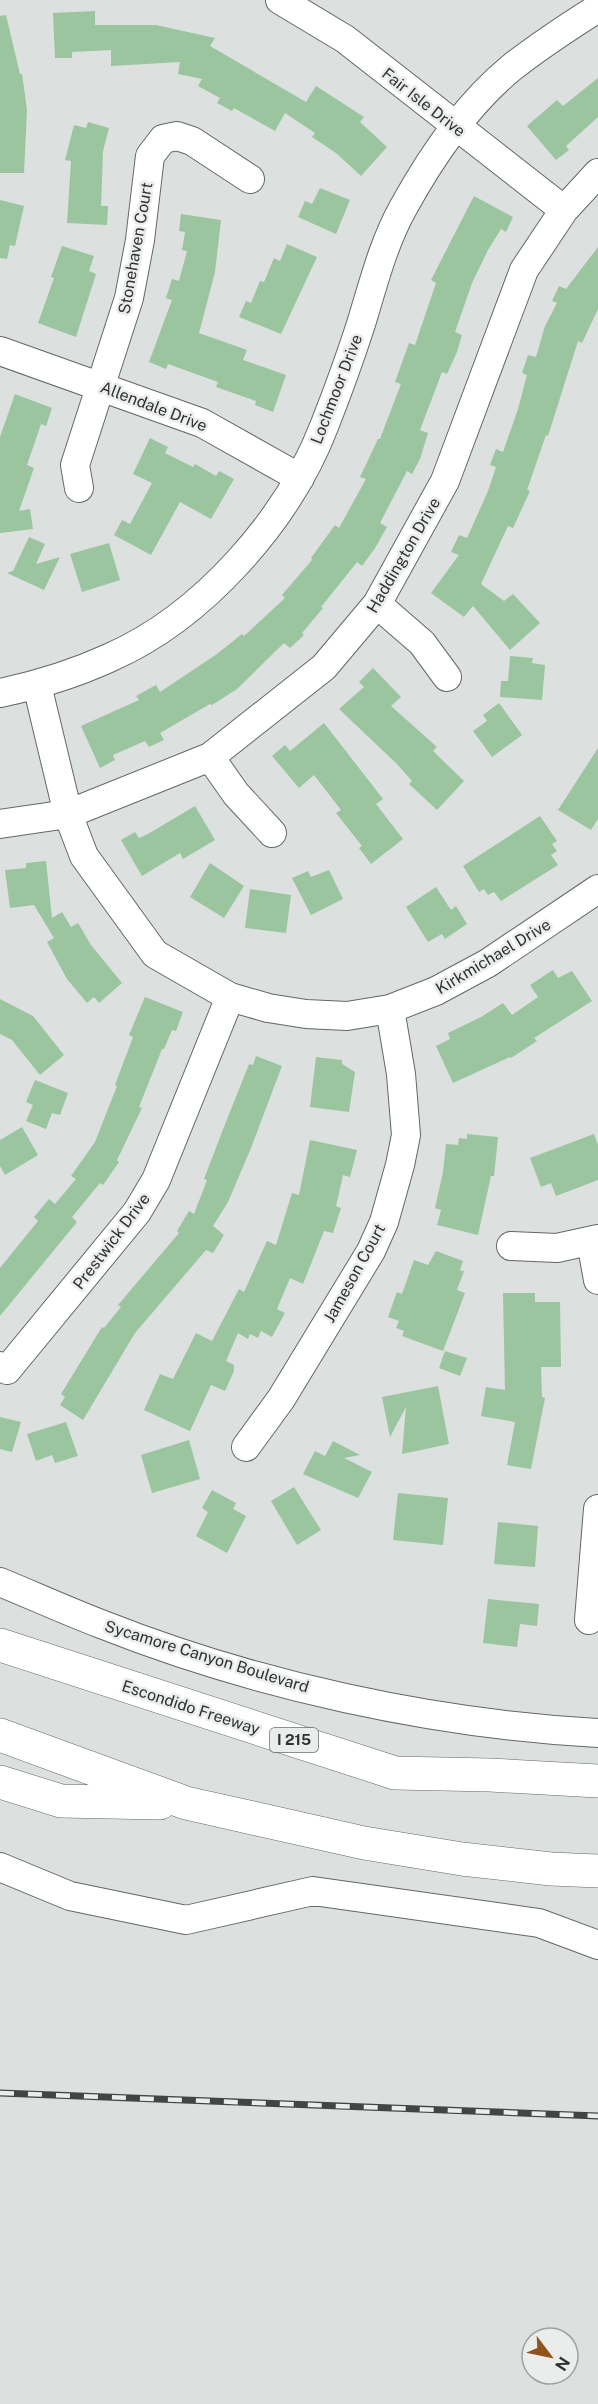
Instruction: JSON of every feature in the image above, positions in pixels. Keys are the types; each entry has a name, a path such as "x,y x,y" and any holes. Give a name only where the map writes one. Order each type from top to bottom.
{"highway":[{"name":"Escondido Freeway","path":"0,1645 395,1773 598,1781"},
{"path":"0,1735 186,1803 364,1843 462,1859 551,1869 598,1871"},
{"path":"0,1782 61,1801 186,1803"}],"street":[{"name":"Fair Isle Drive","path":"280,0 345,39 564,210"},
{"name":"Lochmoor Drive","path":"0,693 37,685 111,658 181,614 242,558 279,511 300,478 325,426 387,241 419,180 455,126 510,69 544,43 598,8"},
{"name":"Stonehaven Court","path":"79,488 75,465 129,298 140,240 150,156 162,139 177,136 192,141 250,179"},
{"name":"Haddington Drive","path":"0,824 68,814 210,756 324,667 377,604 445,481 524,270 564,210 598,173"},
{"name":"Allendale Drive","path":"0,351 202,423 300,478"},
{"path":"377,604 422,643 447,677"},
{"name":"Kirkmichael Drive","path":"37,685 68,814 84,856 155,954 230,997 268,1008 306,1014 347,1016 390,1009 436,991 488,963 598,889"},
{"path":"210,756 236,794 272,833"},
{"name":"Prestwick Drive","path":"4,1368 123,1229 147,1196 156,1180 230,997"},
{"name":"Jameson Court","path":"246,1447 281,1399 371,1251 384,1222 406,1135 401,1074 390,1009"},
{"path":"511,1246 557,1248 595,1240 598,1280"},
{"path":"590,1620 598,1509"},
{"name":"Sycamore Canyon Boulevard","path":"0,1582 132,1635 236,1669 319,1691 469,1719 598,1733"},
{"path":"0,1867 70,1896 186,1920 313,1891 539,1923 598,1946"}],"building":[{"path":"95,11 95,25 156,25 215,38 210,46 306,102 316,86 364,117 360,122 387,147 361,176 336,153 312,137 315,133 285,113 275,131 234,108 232,111 217,103 220,98 198,86 202,79 178,74 180,62 111,66 111,50 72,52 72,58 55,58 53,13"},
{"path":"6,15 20,74 22,74 27,110 24,173 0,173 0,16"},
{"path":"598,78 598,117 566,146 569,150 556,160 527,126 557,100 563,106"},
{"path":"88,122 109,128 103,151 101,206 108,206 107,225 67,223 71,161 65,160 74,125 86,128"},
{"path":"320,188 350,200 336,234 298,217 305,201 312,204"},
{"path":"474,196 513,217 506,232 501,229 472,283 455,332 462,335 457,352 447,374 442,372 420,430 428,433 420,459 412,474 407,471 380,523 387,527 375,548 362,566 357,562 302,633 304,635 290,648 284,643 237,689 160,733 164,740 149,747 145,741 113,755 115,760 100,768 81,726 139,700 136,696 156,685 160,692 217,654 242,634 244,636 285,598 282,595 312,560 311,558 335,525 339,528 366,479 360,477 380,439 401,384 395,382 409,343 415,345 436,283 431,280"},
{"path":"0,200 24,206 15,246 10,245 7,259 0,258"},
{"path":"181,214 221,220 215,272 199,333 247,350 243,360 286,375 273,412 255,405 256,401 216,387 218,382 168,364 166,369 149,362 172,300 166,298 172,279 179,281 187,251 182,250 185,232 179,231"},
{"path":"287,244 317,257 281,334 239,317 246,301 251,303 260,281 264,282 274,258 280,261"},
{"path":"62,246 94,256 89,271 96,274 76,337 38,323 54,278 51,277"},
{"path":"598,247 598,309 582,343 578,341 548,436 546,435 527,490 530,491 513,528 508,526 481,584 504,601 513,594 540,623 510,650 473,606 464,617 431,593 459,555 451,552 459,535 467,538 488,491 496,467 490,465 496,449 503,452 518,409 527,375 522,373 528,355 536,357 545,326 557,303 552,301 559,286 566,289"},
{"path":"15,394 52,408 46,426 41,424 27,465 34,468 19,511 30,509 33,529 0,533 0,437"},
{"path":"150,438 168,447 165,453 193,467 195,464 216,476 219,471 234,479 211,519 180,502 151,555 114,535 122,520 130,524 152,483 133,474"},
{"path":"29,537 45,544 36,564 60,557 44,590 7,573 13,571"},
{"path":"109,543 120,580 82,592 70,554"},
{"path":"510,656 533,658 532,663 545,665 542,700 500,697 501,681 508,681"},
{"path":"373,668 401,697 391,706 437,747 433,751 464,781 437,810 409,784 412,781 397,764 339,709 364,687 359,682"},
{"path":"499,703 522,735 492,757 473,731 487,721 483,715"},
{"path":"324,723 383,799 376,804 403,839 371,864 359,848 362,846 336,813 341,810 314,775 299,788 272,756 285,745 290,751"},
{"path":"598,748 598,819 591,830 558,810"},
{"path":"195,806 215,840 183,859 180,853 142,876 121,840 135,832 139,838 148,834"},
{"path":"540,816 557,841 552,844 557,851 551,855 558,865 501,901 494,892 488,895 484,889 479,892 463,866"},
{"path":"46,861 52,918 62,912 71,927 78,923 91,945 122,983 99,1003 94,997 87,1003 67,979 47,942 54,938 34,905 10,908 5,870 26,868 26,863"},
{"path":"210,863 244,886 224,918 190,897"},
{"path":"329,870 343,899 311,915 292,878 308,871 311,877"},
{"path":"436,887 451,910 456,906 467,924 445,939 442,934 428,942 406,907"},
{"path":"250,889 291,895 286,933 245,928"},
{"path":"553,970 558,978 572,971 592,1001 534,1038 537,1041 511,1058 453,1083 436,1046 450,1039 448,1033 503,1003 512,1015 538,997 530,985"},
{"path":"145,997 183,1012 176,1031 172,1030 162,1049 139,1107 142,1108 117,1160 119,1162 103,1185 100,1183 72,1217 77,1222 0,1316 0,1268 38,1221 34,1217 49,1199 55,1204 76,1179 71,1176 95,1142 133,1037 129,1035"},
{"path":"0,999 33,1016 64,1055 40,1075 12,1040 0,1034"},
{"path":"256,1056 282,1066 228,1202 213,1226 224,1235 213,1253 206,1250 135,1333 83,1420 60,1405 65,1397 61,1394 102,1327 104,1328 121,1307 118,1305 179,1233 177,1231 189,1211 194,1214 207,1180 204,1179 222,1132 249,1064 253,1065"},
{"path":"316,1057 342,1060 342,1064 355,1072 349,1112 310,1107"},
{"path":"35,1080 68,1093 60,1115 52,1113 46,1129 26,1121 33,1105 26,1102"},
{"path":"22,1127 38,1155 5,1175 0,1166 0,1140"},
{"path":"467,1134 498,1137 494,1176 491,1176 478,1235 437,1225 441,1210 435,1208 446,1144 458,1145 459,1138 467,1139"},
{"path":"594,1134 598,1145 598,1180 556,1196 551,1183 541,1187 530,1158"},
{"path":"310,1140 357,1150 350,1177 343,1175 336,1206 341,1208 333,1233 324,1231 303,1284 290,1278 277,1309 285,1313 272,1337 261,1331 258,1338 250,1334 248,1339 238,1333 226,1361 234,1365 234,1371 225,1391 211,1385 190,1431 144,1410 160,1374 173,1379 196,1333 212,1341 239,1289 244,1292 267,1241 276,1245 292,1193 299,1195"},
{"path":"436,1251 463,1261 460,1270 464,1271 457,1290 465,1293 443,1351 402,1336 404,1331 396,1328 399,1321 388,1317 397,1292 402,1294 414,1260 428,1265"},
{"path":"503,1293 535,1293 535,1302 560,1302 561,1367 541,1367 542,1397 545,1398 531,1469 507,1465 515,1422 481,1416 486,1387 505,1390"},
{"path":"445,1351 467,1358 460,1376 439,1368"},
{"path":"438,1386 449,1444 402,1454 406,1407 390,1437 382,1397"},
{"path":"0,1417 21,1422 12,1452 0,1449"},
{"path":"66,1422 78,1456 55,1463 52,1455 36,1461 27,1434"},
{"path":"189,1440 200,1479 152,1493 141,1455"},
{"path":"333,1441 360,1455 344,1458 372,1472 358,1498 303,1474 315,1451 325,1456"},
{"path":"294,1487 321,1530 297,1545 271,1501"},
{"path":"212,1490 236,1503 233,1509 246,1516 227,1553 196,1536 208,1512 202,1508"},
{"path":"398,1493 448,1498 443,1545 393,1540"},
{"path":"498,1522 538,1526 535,1567 494,1564"},
{"path":"488,1599 539,1604 537,1626 520,1624 517,1647 483,1643"}],"railway":[{"path":"0,2093 598,2116"}]}
